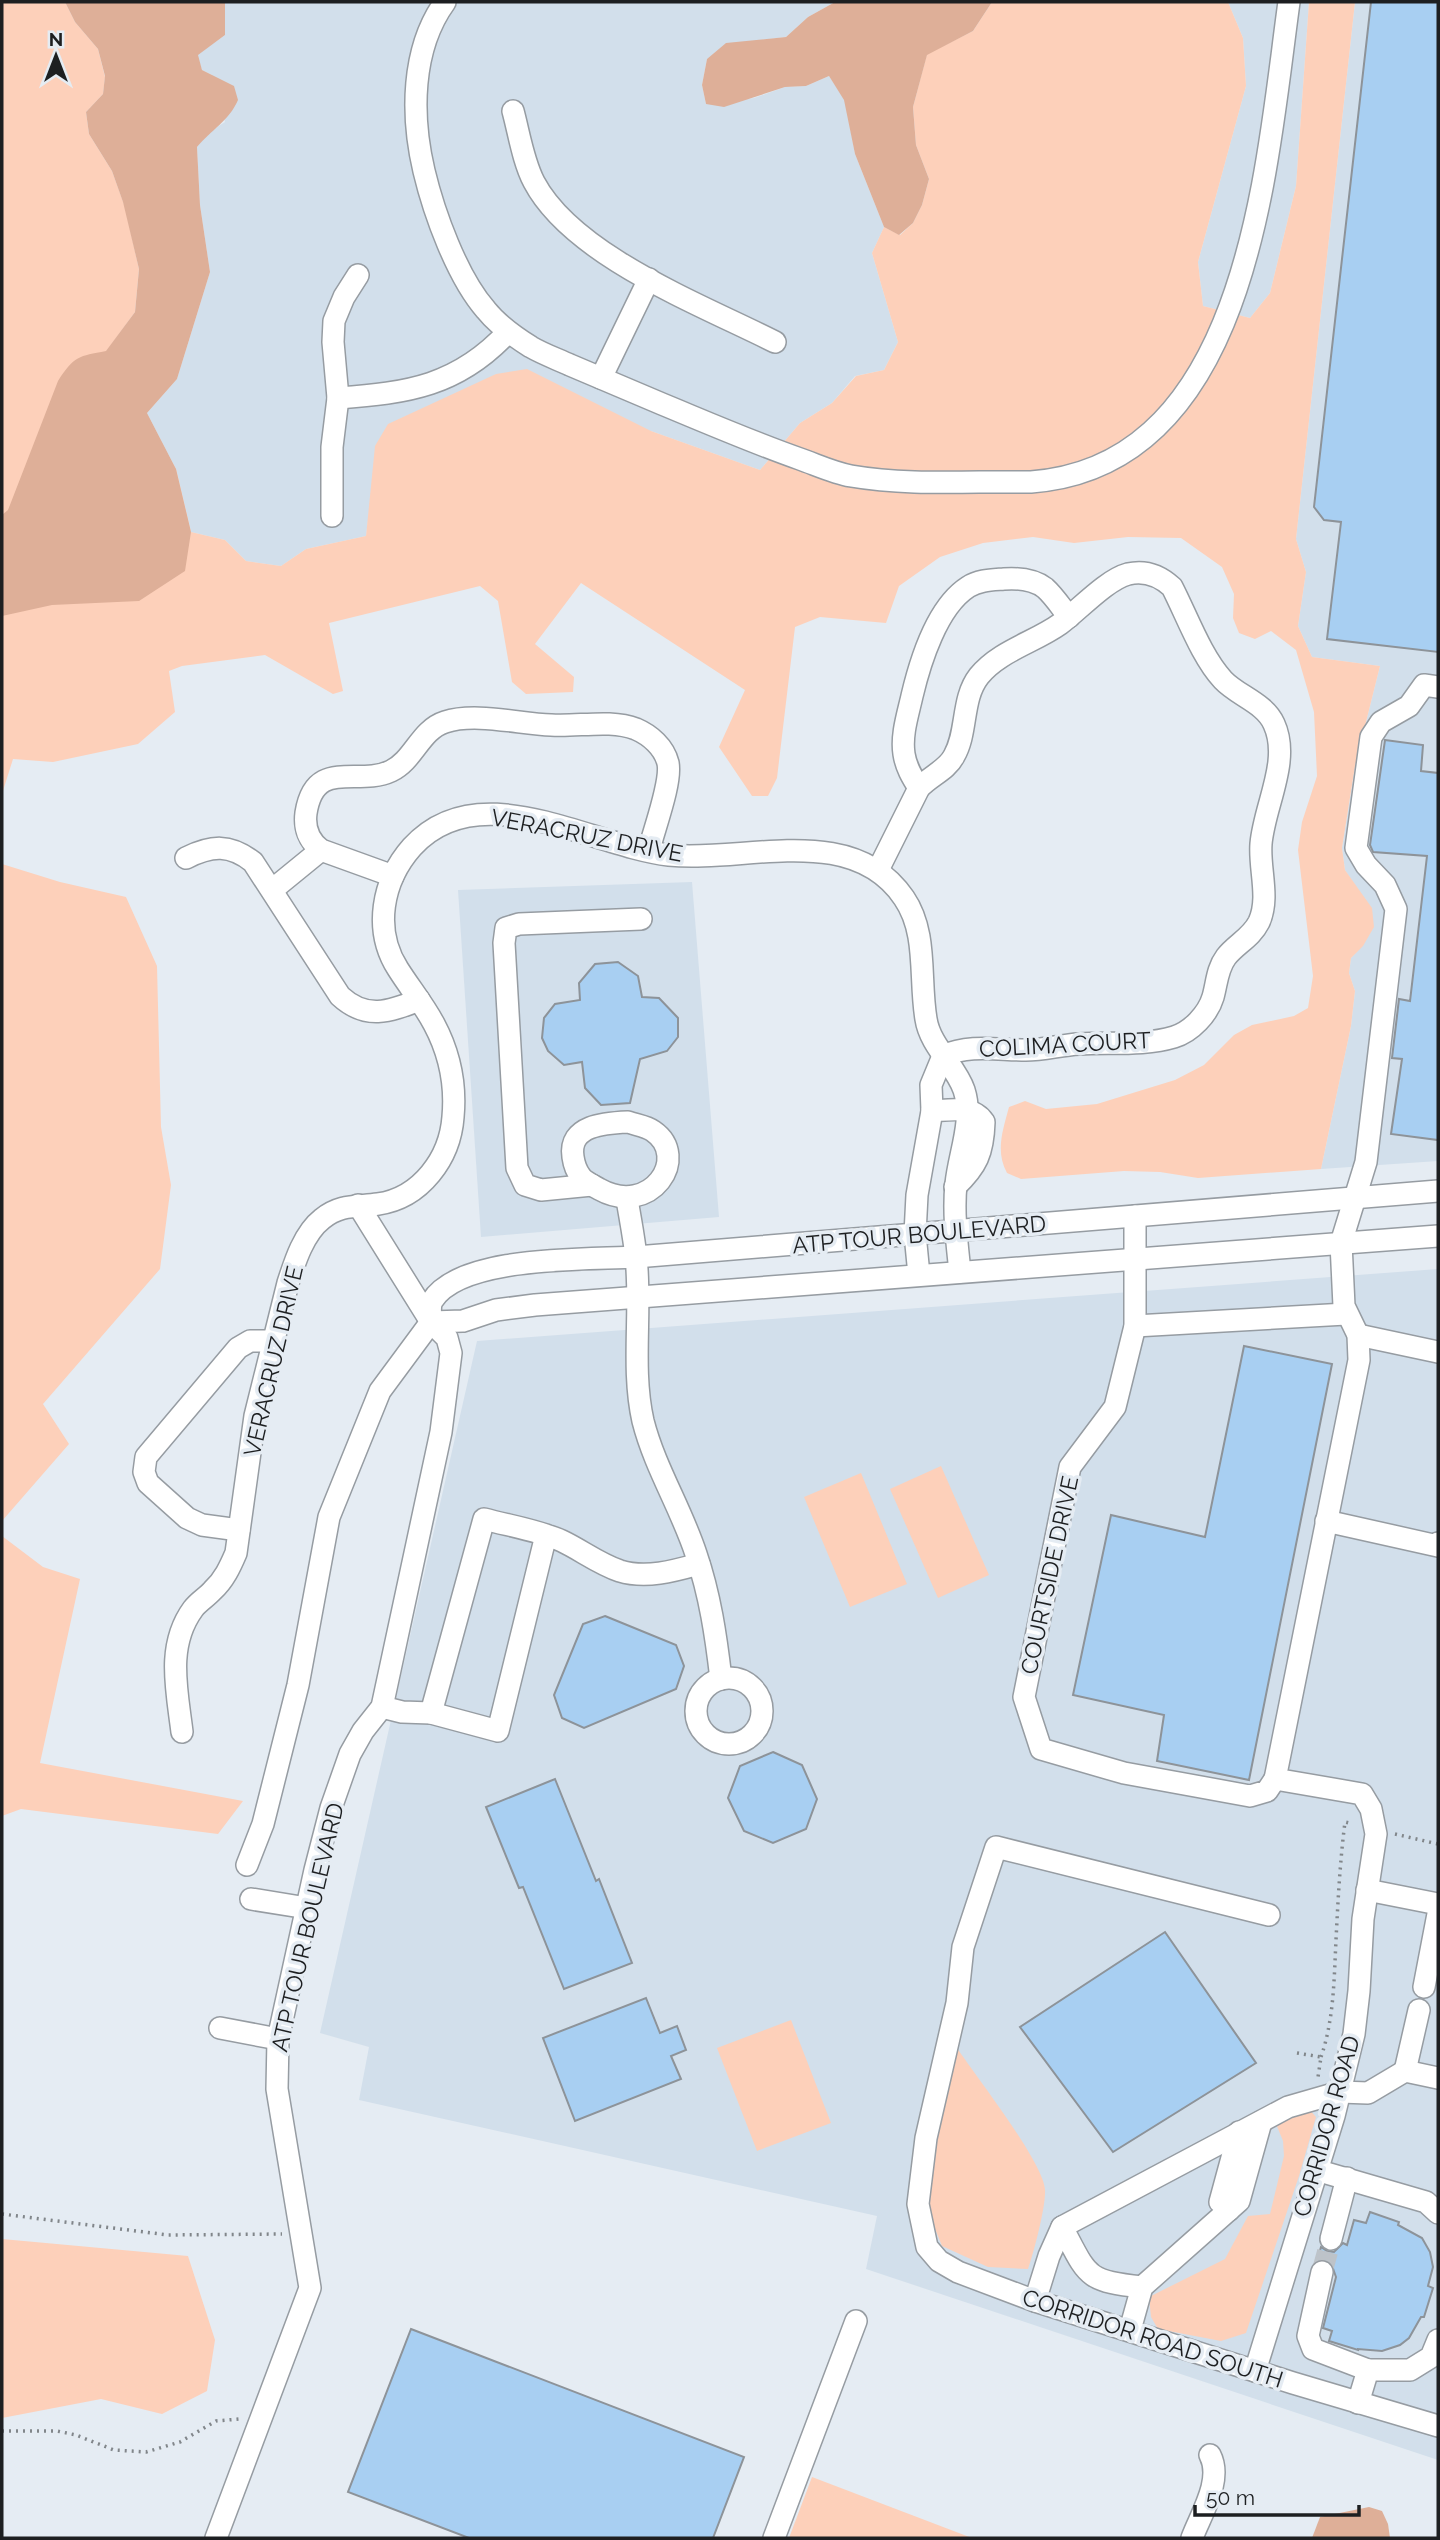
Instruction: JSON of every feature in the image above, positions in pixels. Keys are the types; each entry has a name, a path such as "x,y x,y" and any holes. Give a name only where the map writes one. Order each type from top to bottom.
{"street":[{"path":"445,2 431,25 423,47 416,113 420,155 430,197 461,271 486,311 508,332 533,349 601,378 766,447 846,475 881,481 1031,482 1055,480 1099,466 1142,440 1171,412 1203,369 1238,279 1255,218 1267,157 1289,2"},
{"path":"513,111 533,179 544,198 584,238 614,260 775,342"},
{"path":"332,516 332,447 338,398 334,321 344,297 358,275"},
{"path":"601,378 649,279"},
{"path":"338,398 380,395 420,388 453,376 482,356 508,332"},
{"name":"COLIMA COURT","path":"878,870 919,788 947,766 956,755 970,692 978,677 989,665 1069,617 1116,580 1128,574 1146,573 1163,578 1172,587 1212,667 1225,682 1266,712 1279,738 1279,760 1261,845 1264,896 1261,914 1250,935 1227,955 1219,968 1213,999 1205,1014 1189,1029 1174,1037 1138,1042 1075,1044 1039,1050 973,1048 957,1050 943,1056"},
{"path":"919,788 909,772 904,753 904,733 918,670 929,643 957,596 969,586 983,580 1029,580 1048,591 1069,617"},
{"path":"1275,1779 1359,1360 1358,1335 1346,1314 1341,1243 1366,1162 1396,909 1385,885 1366,865 1356,848 1371,737 1381,722 1409,706 1424,685 1438,687"},
{"path":"393,876 321,850 313,844 307,832 305,816 309,798 315,788 336,776 391,771 404,762 424,736 436,726 447,721 468,718 553,726 618,724 636,729 652,738 662,749 668,762 669,777 649,850"},
{"name":"VERACRUZ DRIVE","path":"182,1732 175,1682 175,1652 181,1628 194,1608 216,1588 228,1572 236,1553 255,1416 288,1283 308,1236 319,1221 333,1211 387,1202 415,1189 433,1172 451,1135 454,1115 450,1066 438,1032 395,965 385,942 382,920 385,898 393,876 409,850 437,826 455,818 493,814 551,824 649,850 697,857 799,850 829,853 862,862 878,870 894,884 916,922 926,1024 963,1088 966,1134 955,1187 960,1272"},
{"path":"186,858 213,848 228,848 240,852 253,862 340,996 351,1006 365,1012 379,1012 400,1008 419,1000"},
{"path":"272,890 321,850"},
{"path":"592,1185 541,1190 525,1185 517,1168 504,943 506,928 519,924 641,919"},
{"path":"919,1275 915,1234 917,1195 932,1111 932,1085 943,1056"},
{"path":"932,1111 966,1110 980,1116 984,1122 981,1153 972,1172 955,1187"},
{"path":"628,1122 652,1130 665,1144 667,1168 664,1177 649,1192 627,1199 607,1194 581,1178 575,1165 572,1145 580,1133 597,1124 628,1122"},
{"path":"924,1152 960,1158"},
{"name":"ATP TOUR BOULEVARD","path":"216,2538 310,2288 276,2089 278,2039 331,1808 350,1754 363,1731 382,1707 443,1419 451,1353 447,1338 431,1322 430,1304 440,1291 460,1279 492,1268 531,1262 636,1257 1438,1191"},
{"path":"627,1199 636,1257 639,1389 643,1419 654,1457 699,1564 712,1613 721,1679"},
{"path":"247,1865 263,1824 298,1685 329,1517 380,1391 431,1322 358,1205"},
{"name":"COURTSIDE DRIVE","path":"1135,1216 1135,1326 1115,1407 1070,1467 1024,1697 1041,1749 1124,1773 1250,1796 1267,1791 1275,1779"},
{"name":"ATP TOUR BOULEVARD","path":"431,1322 463,1321 496,1310 535,1305 637,1296 1438,1236"},
{"path":"1135,1326 1346,1314"},
{"path":"1358,1335 1438,1352"},
{"path":"239,1530 202,1525 187,1518 148,1482 144,1472 145,1465 152,1448 238,1348 250,1341 273,1341"},
{"path":"431,1713 484,1519 546,1535 621,1571 670,1573 699,1564"},
{"path":"1326,1521 1438,1545"},
{"path":"382,1707 402,1712 431,1713 498,1731 546,1535"},
{"name":"CORRIDOR ROAD","path":"1255,2371 1340,2092 1353,2034 1359,1991 1363,1919 1376,1835 1371,1809 1362,1794 1275,1779"},
{"name":"CORRIDOR ROAD SOUTH","path":"1269,1915 996,1847 963,1947 957,2003 926,2138 919,2196 921,2226 927,2247 939,2261 958,2272 1035,2301 1438,2426"},
{"path":"1367,1890 1438,1904"},
{"path":"251,1899 307,1908"},
{"path":"1424,1987 1438,1914"},
{"path":"1405,2071 1419,2010"},
{"path":"220,2028 278,2039"},
{"path":"1035,2301 1049,2256 1062,2227 1288,2107 1340,2092 1368,2093 1405,2071 1438,2078"},
{"path":"1130,2330 1142,2287 1239,2201 1261,2122"},
{"path":"1229,2210 1220,2202 1231,2136"},
{"path":"1316,2170 1426,2202 1438,2213"},
{"path":"1331,2239 1347,2178"},
{"path":"1062,2227 1087,2272 1101,2281 1142,2287"},
{"path":"1322,2272 1308,2336 1313,2349 1368,2370 1410,2370 1431,2357 1438,2340"},
{"path":"774,2538 856,2321"},
{"path":"1358,2403 1368,2370"},
{"path":"1192,2538 1214,2478 1215,2465 1210,2455"}],"path":[{"path":"1297,2053 1321,2057 1317,2080"},
{"path":"2,2214 168,2235 301,2234"},
{"path":"2,2431 57,2431 76,2435 114,2450 138,2453 180,2442 210,2423 223,2419 237,2419 257,2426"}],"shaded area":[{"path":"2,2 65,2 75,22 98,49 105,77 103,94 86,112 89,134 112,171 125,207 139,269 135,312 106,352 176,469 191,532 225,540 246,561 281,566 306,549 366,536 375,446 388,424 496,374 527,369 651,431 760,470 800,423 832,403 856,376 884,370 898,342 872,253 884,227 900,235 913,223 922,205 929,179 916,145 913,107 927,54 973,31 992,2 1228,2 1243,38 1246,86 1198,262 1203,306 1250,318 1270,293 1296,186 1309,2 1355,2 1296,539 1306,572 1298,626 1312,657 1380,666 1355,766 1342,848 1345,870 1372,908 1374,927 1363,946 1351,958 1349,973 1355,991 1351,1026 1321,1169 1198,1178 1160,1172 1124,1171 1021,1179 1007,1173 1001,1157 1001,1140 1009,1107 1025,1101 1046,1109 1097,1104 1175,1080 1204,1065 1234,1035 1252,1025 1294,1016 1308,1008 1313,976 1298,850 1302,822 1317,776 1314,712 1296,650 1271,631 1255,639 1239,633 1233,618 1234,594 1222,567 1181,538 1128,537 1074,543 1033,537 983,543 940,557 899,586 886,623 820,617 795,627 777,778 768,796 752,796 719,747 745,690 581,583 535,644 574,677 573,692 526,694 512,682 498,601 480,586 329,623 343,691 333,694 265,655 182,666 169,671 175,712 138,744 53,762 13,759 2,794"},
{"path":"65,2 225,2 225,35 198,55 202,70 234,86 238,100 225,120 197,147 200,205 210,272 177,379 147,413 176,469 191,532 185,571 139,601 52,605 2,616 2,515 8,510 58,381 68,366 78,358 106,351 135,312 139,269 123,202 112,171 89,134 86,112 103,94 105,76 98,49 75,22"},
{"path":"225,2 835,2 808,17 786,37 760,40 707,59 702,85 706,104 754,98 785,87 806,86 829,76 845,100 855,154 884,227 872,253 898,342 884,370 855,376 832,403 800,423 760,470 651,431 370,504 366,536 306,549 281,566 246,561 225,540 191,532 176,469 147,413 177,379 210,272 200,205 197,147 209,132 225,122 212,75 202,70 197,55 225,35"},
{"path":"835,2 992,2 973,31 927,55 913,107 916,145 929,179 922,205 913,223 899,235 884,227 855,154 844,100 829,76 806,86 785,87 724,107 706,104 702,85 707,59 726,43 786,37 808,17"},
{"path":"1228,2 1309,2 1296,186 1270,293 1250,318 1203,306 1198,262 1246,86 1243,38"},
{"path":"1355,2 1438,2 1438,1161 1321,1169 1351,1026 1355,991 1349,973 1351,958 1363,945 1356,887 1345,870 1342,848 1355,766 1380,666 1312,657 1298,626 1306,572 1296,539"},
{"path":"2,864 60,882 126,897 157,966 161,1127 171,1185 160,1269 43,1404 69,1444 2,1521"},
{"path":"692,882 719,1217 481,1237 458,890"},
{"path":"1438,1269 1438,2460 866,2269 877,2216 359,2100 369,2047 320,2033 477,1341"},
{"path":"941,1466 989,1575 938,1598 890,1489"},
{"path":"861,1473 907,1584 850,1607 804,1497"},
{"path":"2,1536 43,1567 80,1579 40,1763 243,1801 218,1834 21,1809 2,1816"},
{"path":"791,2020 831,2123 757,2151 717,2048"},
{"path":"957,2048 1021,2140 1042,2177 1045,2190 1044,2207 1028,2269 988,2267 942,2246 923,2199"},
{"path":"1308,2108 1316,2117 1246,2333 1221,2341 1158,2329 1151,2317 1149,2297 1225,2259 1248,2216 1270,2214 1284,2156 1283,2141 1270,2109"},
{"path":"2,2239 188,2256 215,2340 207,2391 162,2414 101,2399 2,2418"},
{"path":"812,2477 972,2538 789,2538"},
{"path":"1369,2507 1382,2511 1390,2538 1312,2538 1320,2517"}],"building":[{"path":"1371,2 1438,2 1438,652 1327,639 1341,522 1324,520 1314,507"},
{"path":"1385,740 1423,745 1421,771 1438,773 1438,1140 1391,1134 1402,1059 1392,1058 1399,999 1410,1001 1427,856 1373,852 1370,845"},
{"path":"618,962 638,976 642,997 659,998 678,1018 678,1037 667,1051 640,1059 630,1103 601,1105 585,1088 582,1062 564,1065 548,1051 542,1038 544,1018 555,1004 580,1000 579,983 595,964"},
{"path":"1244,1346 1332,1364 1249,1780 1157,1761 1164,1715 1073,1695 1111,1515 1205,1537"},
{"path":"605,1616 676,1645 684,1666 676,1689 584,1728 562,1718 554,1695 583,1624"},
{"path":"773,1752 802,1765 817,1799 806,1829 773,1843 744,1831 728,1798 740,1766"},
{"path":"555,1779 632,1963 564,1989 523,1887 519,1888 486,1807"},
{"path":"1165,1932 1256,2063 1113,2152 1020,2027"},
{"path":"646,1998 660,2033 677,2026 686,2050 671,2056 681,2079 575,2121 543,2038"},
{"path":"1370,2212 1399,2222 1398,2225 1422,2238 1430,2252 1433,2267 1428,2286 1433,2288 1424,2317 1421,2317 1409,2338 1400,2345 1382,2351 1358,2350 1329,2341 1332,2331 1323,2328 1336,2277 1331,2263 1325,2259 1317,2260 1321,2247 1334,2252 1343,2243 1347,2245 1354,2220 1366,2223"},
{"path":"411,2329 744,2457 713,2538 469,2538 348,2492"}],"tunnel":[{"path":"1322,2272 1331,2239"}]}
